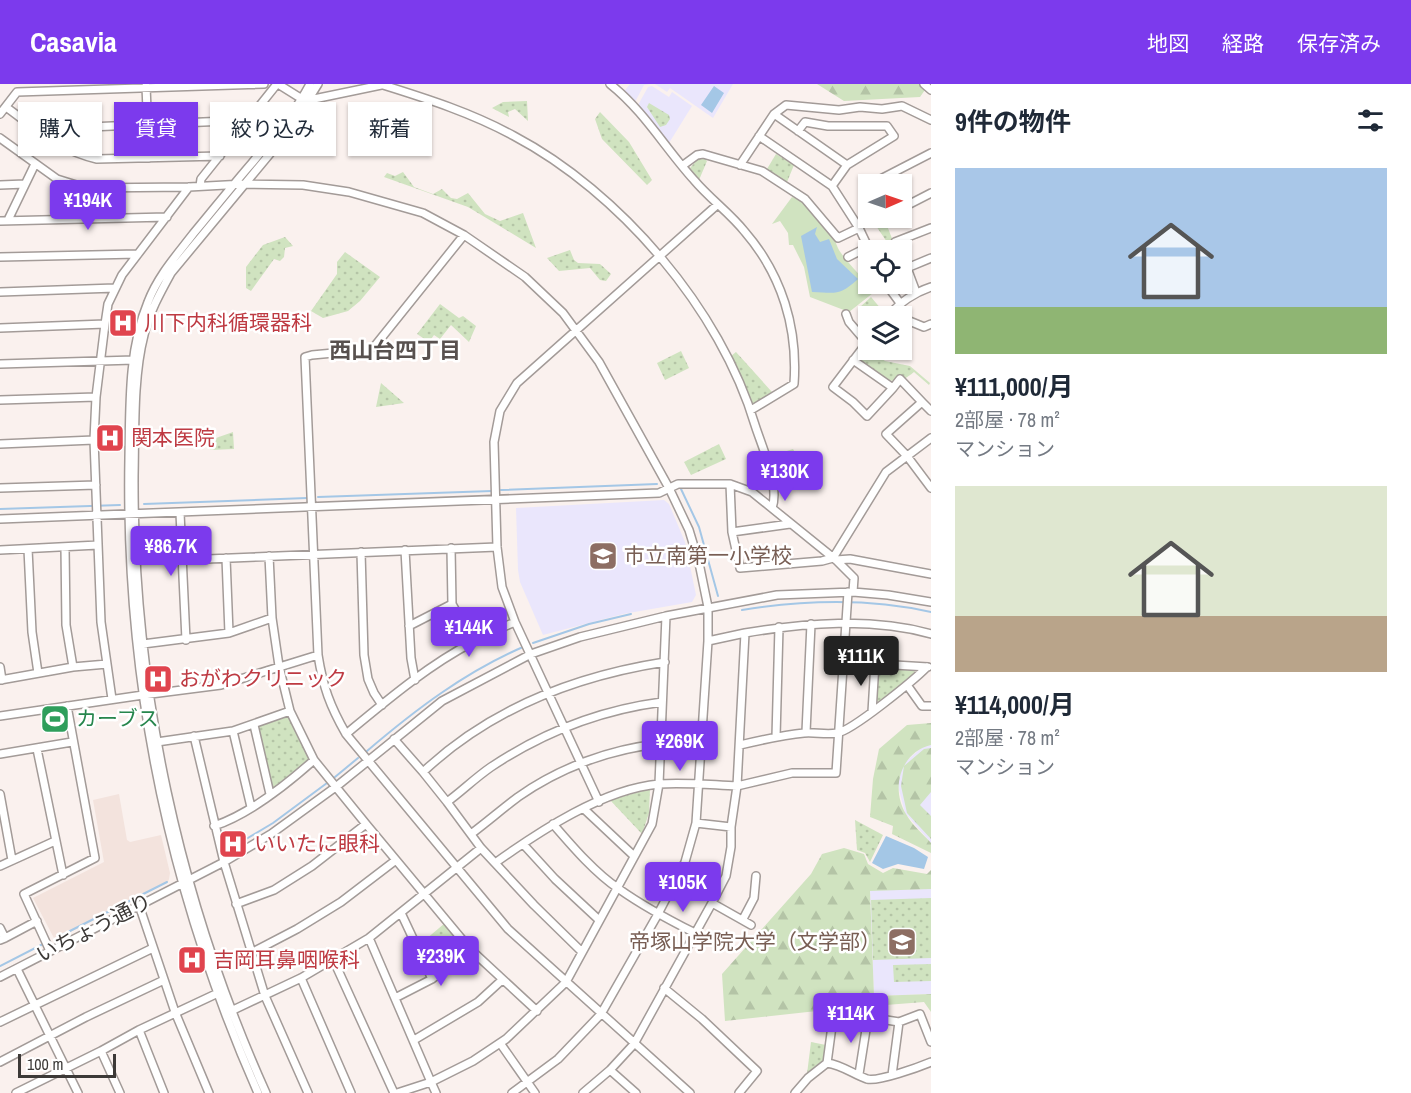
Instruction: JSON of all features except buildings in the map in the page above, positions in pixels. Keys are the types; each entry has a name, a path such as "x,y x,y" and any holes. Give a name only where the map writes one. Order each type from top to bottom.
{"street":[{"path":"0,114 16,88 264,84"},
{"path":"264,102 278,84 306,100 385,84 444,104 515,136 572,172 611,205 660,257 696,305 727,355 751,410 775,494 772,508"},
{"path":"258,1093 196,932 146,694 131,515 136,406 140,359 147,327 153,309 171,273 288,132 306,100 310,84"},
{"path":"266,1093 231,1011 185,881 156,775 134,622 130,434 138,331 154,288 165,270 233,185 318,84"},
{"path":"610,84 647,120 682,166 717,205 745,231 766,259 782,294 795,342 794,384 751,410"},
{"path":"924,84 931,90"},
{"path":"146,86 147,102"},
{"path":"740,165 774,114 786,105 839,110 902,106 931,120"},
{"path":"6,107 18,116"},
{"path":"774,114 847,165"},
{"path":"798,131 806,122 828,126 887,126 894,136"},
{"path":"832,186 847,165 903,131"},
{"path":"759,136 832,186 858,226"},
{"path":"0,138 57,179 86,188 244,184 303,185 349,192 423,213 464,235 525,277 563,313 599,362 669,488 688,530 699,562 708,607 708,641 696,824 685,862 601,1014 558,1059 512,1093"},
{"path":"890,174 931,153"},
{"path":"682,166 697,155 704,154 762,171 805,200 838,237 859,228 868,247 848,257"},
{"path":"84,156 97,159 220,156"},
{"path":"200,186 201,179 220,156"},
{"path":"4,221 35,164"},
{"path":"0,184 25,184"},
{"path":"112,699 101,622 94,440 96,398 108,304 122,275 189,187"},
{"path":"912,203 931,193"},
{"path":"599,802 515,622 502,586 497,547 494,442 500,411 517,383 717,205"},
{"path":"4,221 167,217"},
{"path":"900,240 931,228"},
{"path":"464,235 374,347 366,350 312,354 305,357 318,655 323,686 346,734 508,930 690,1093"},
{"path":"0,257 138,254"},
{"path":"912,266 931,258"},
{"path":"912,281 916,292"},
{"path":"898,306 916,292 931,287"},
{"path":"0,292 116,288"},
{"path":"893,294 900,303"},
{"path":"846,314 849,322 858,331"},
{"path":"912,322 924,327 931,324"},
{"path":"0,328 105,324"},
{"path":"858,354 833,387 867,416 900,379 931,411"},
{"path":"0,364 134,360"},
{"path":"853,360 893,388"},
{"path":"0,400 96,398"},
{"path":"922,402 886,434 928,478 931,488"},
{"path":"834,559 886,472 931,438"},
{"path":"0,444 94,440"},
{"path":"0,519 98,509 131,515 496,501 659,493 678,484 730,484 752,492 854,578 846,624 836,773 792,773 737,786 659,784 617,794 553,824 495,863"},
{"path":"730,484 732,532 740,568 850,559 931,574"},
{"path":"0,488 96,485"},
{"path":"180,513 186,640"},
{"path":"732,532 790,524"},
{"path":"0,550 98,545"},
{"path":"65,547 66,625 73,668"},
{"path":"183,560 497,547"},
{"path":"451,548 452,604 473,642"},
{"path":"28,549 32,632 38,673"},
{"path":"405,550 411,658 415,680"},
{"path":"361,552 364,656 368,679 382,705"},
{"path":"269,556 272,618 279,666 290,711 314,760 471,950 537,1011"},
{"path":"226,558 229,633"},
{"name":"いちょう通り","path":"0,977 224,862 271,834 337,786 442,701 531,654 580,636 708,607 777,595 849,597 888,595 931,602"},
{"path":"409,626 452,604"},
{"path":"333,959 396,1093 430,1082 500,1043 566,982 652,824 659,784 666,616"},
{"path":"143,644 229,633 272,618"},
{"path":"346,734 415,680 473,642 515,622"},
{"path":"708,641 779,627 811,624 881,626 931,634"},
{"path":"806,732 811,624"},
{"path":"776,737 779,627"},
{"path":"583,1093 610,1070 634,1044 726,876 737,786 745,633"},
{"path":"0,716 221,685 318,655"},
{"path":"423,772 481,728 520,705 577,681 632,667 664,662"},
{"path":"844,662 929,667"},
{"path":"872,712 875,663"},
{"path":"0,667 1,680 107,664"},
{"path":"740,745 806,732 839,733 872,712 929,667"},
{"path":"907,685 922,706 931,706"},
{"path":"447,802 489,769 530,743 565,727 615,712 662,702"},
{"path":"50,951 24,894 94,858 67,706"},
{"path":"157,742 233,731 290,711"},
{"path":"254,725 270,794"},
{"path":"233,731 251,807"},
{"path":"194,735 214,826 265,996 308,1093"},
{"path":"394,739 447,802 481,848 582,952"},
{"path":"0,754 72,742"},
{"path":"471,834 520,796 581,763 638,746 659,744"},
{"path":"37,749 63,875"},
{"path":"214,826 228,821 251,807 314,760"},
{"path":"0,794 12,860"},
{"path":"584,808 634,856"},
{"path":"236,904 274,890 312,866 366,824"},
{"path":"553,824 571,845 617,888 658,914 695,933"},
{"path":"696,824 731,827"},
{"path":"0,866 55,841"},
{"path":"523,843 555,879 599,920"},
{"path":"231,1011 302,978 369,938 481,848"},
{"path":"253,952 341,902 396,860"},
{"path":"743,919 754,898 756,876"},
{"path":"712,903 751,925"},
{"path":"139,905 175,1012 208,1093"},
{"path":"401,913 432,979"},
{"path":"0,928 2,939 37,921"},
{"path":"369,938 436,1093"},
{"path":"0,1022 153,948"},
{"path":"395,998 432,979 471,950"},
{"path":"17,969 78,1093"},
{"path":"302,978 351,1093"},
{"path":"0,1062 164,980"},
{"path":"414,1040 478,1002 502,980"},
{"path":"664,988 702,1019 757,1071 739,1093"},
{"path":"16,1093 175,1012 218,993"},
{"path":"795,1093 808,1078 827,1063 832,1026 838,1020 868,1017 899,1022 920,1014 931,1042"},
{"path":"858,1074 868,1017"},
{"path":"892,1075 899,1022"},
{"path":"139,1030 164,1093"},
{"path":"500,1043 535,1093"},
{"path":"101,1051 120,1093"},
{"path":"827,1063 836,1064 868,1079 892,1075 931,1062"},
{"path":"610,1070 636,1093"},
{"path":"33,1085 37,1093"}],"shaded area":[{"path":"630,84 651,84 644,85 635,102 622,94"},
{"path":"655,84 733,84 713,118 670,88 667,92"},
{"path":"652,86 669,97 672,92 692,106 669,143 638,105 648,87"},
{"name":"市立南第一小学校","path":"664,500 669,504 685,542 696,595 692,602 623,614 543,635 520,582 516,508"},
{"path":"931,745 931,843 905,813 898,786 902,765 922,747"},
{"path":"119,794 127,840 130,842 161,835 170,873 168,882 55,940 33,898 104,862 93,800"},
{"name":"帝塚山学院大学（文学部）","path":"931,889 931,994 874,996 870,890"}],"green space":[{"path":"817,84 926,84 927,87 920,97 844,101"},
{"path":"527,101 528,121 515,109 508,112 509,117 492,108 503,102"},
{"path":"649,103 669,115 670,119 666,125 660,127 647,107"},
{"path":"600,112 629,142 652,180 647,185 602,139 595,119"},
{"path":"776,154 794,165 787,182 767,169"},
{"path":"704,158 707,161 699,180 690,168 698,159"},
{"path":"403,172 414,187 433,194 442,189 451,198 457,199 468,193 485,214 500,221 523,213 536,248 468,207 384,177 387,173 395,176"},
{"path":"792,197 798,199 819,219 841,253 858,273 858,294 872,294 849,312 810,297 804,267 793,245 789,245 788,233 780,221 772,224"},
{"path":"877,228 888,228 893,240 886,240"},
{"path":"285,237 293,246 285,248 284,257 280,261 274,259 251,291 246,288 246,267 263,245"},
{"path":"570,250 574,260 578,263 600,264 611,274 606,281 600,280 590,268 559,271 547,258"},
{"path":"345,252 380,277 360,301 348,311 323,318 311,311 337,274 337,262"},
{"path":"871,297 879,306 861,306"},
{"path":"440,304 459,318 463,316 476,326 469,342 451,325 440,339 434,335 429,342 417,334"},
{"path":"681,351 689,368 665,380 657,363"},
{"path":"736,352 772,392 752,405 731,356"},
{"path":"862,360 884,360 910,366 930,383 929,385 914,372 906,378 893,381 881,376"},
{"path":"381,383 404,403 376,407"},
{"path":"233,432 234,449 210,450 208,436 216,438"},
{"path":"719,444 726,459 691,475 684,462"},
{"path":"793,449 797,456 775,468 771,456"},
{"path":"877,667 915,669 907,683 879,702 875,700"},
{"path":"282,717 290,718 309,760 270,790 256,727"},
{"path":"931,723 931,745 912,755 906,763 901,772 899,793 901,804 908,818 931,843 931,853 892,834 893,826 870,817 873,779 879,749 907,725"},
{"path":"931,748 931,792 920,805 931,816 931,839 907,813 901,786 904,766 924,749"},
{"path":"650,789 649,813 642,834 610,800"},
{"path":"855,820 883,835 870,862 865,853 857,850"},
{"path":"844,848 864,854 868,864 883,873 893,868 927,874 931,870 931,889 870,891 874,996 931,994 931,1012 924,1002 725,1021 722,974 811,874 822,854"},
{"path":"931,898 931,958 873,960 871,900"},
{"path":"445,923 467,949 435,974 432,973 419,945"},
{"path":"931,964 931,981 894,982 893,965"},
{"path":"811,1042 826,1045 823,1063 807,1074"}],"water":[{"path":"714,86 724,93 712,113 701,105"},
{"path":"817,227 815,234 820,242 829,239 837,259 858,279 842,291 812,292 801,236"},
{"path":"886,836 928,857 924,869 898,864 883,869 872,863"}],"waterway":[{"path":"501,490 657,484"},
{"path":"681,489 699,527 718,596"},
{"path":"318,497 492,491"},
{"path":"144,504 307,498"},
{"path":"0,509 120,505"},
{"path":"742,610 789,604 836,602 884,604 931,612"},
{"path":"533,643 589,624 631,614"},
{"path":"367,751 441,693 481,668 523,647"},
{"path":"335,777 358,758"},
{"path":"226,851 273,823 327,783"},
{"path":"60,936 167,882"},
{"path":"0,966 43,944"}],"place":[{"name":"川下内科循環器科","path":"123,323"},
{"name":"関本医院","path":"110,438"},
{"name":"市立南第一小学校","path":"603,556"},
{"name":"おがわクリニック","path":"158,679"},
{"name":"カーブス","path":"55,719"},
{"name":"いいたに眼科","path":"233,844"},
{"name":"帝塚山学院大学（文学部）","path":"902,942"},
{"name":"吉岡耳鼻咽喉科","path":"192,960"}],"district":[{"name":"西山台四丁目","path":"395,350"}]}
